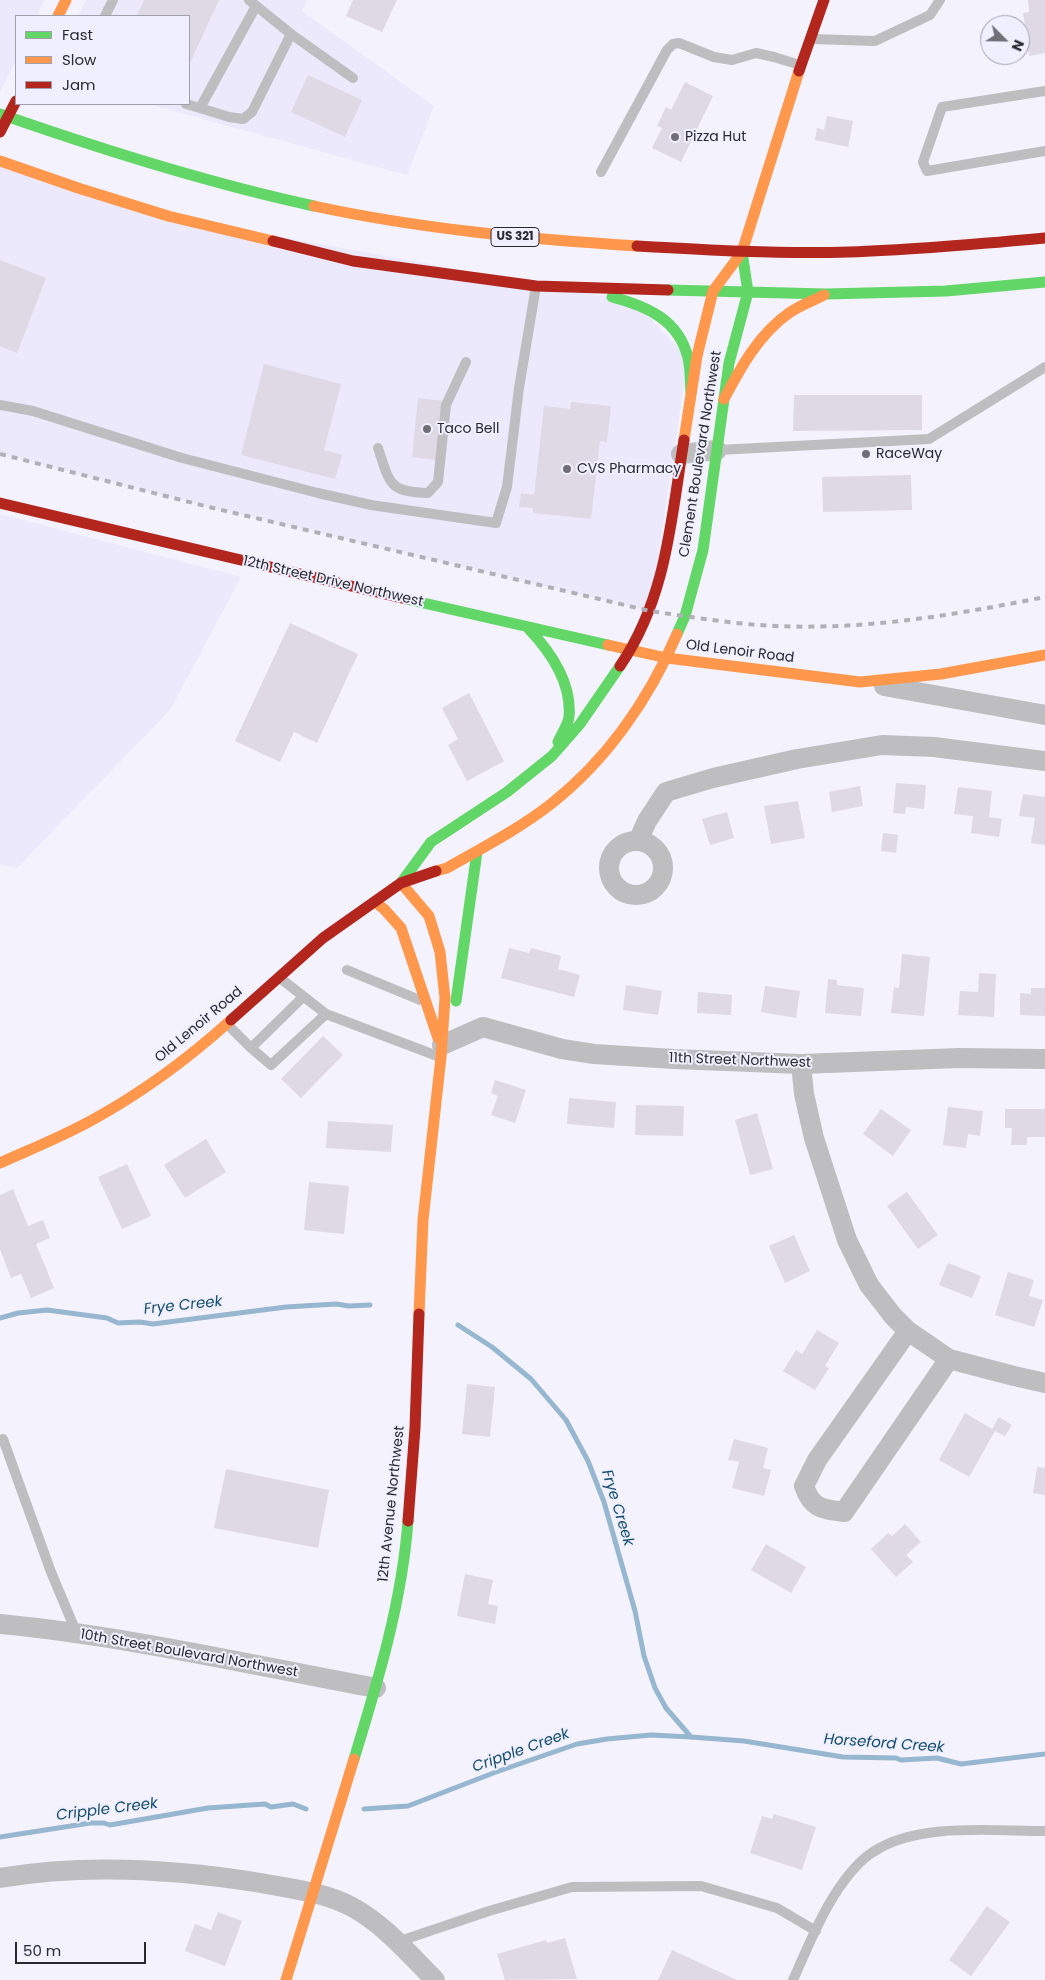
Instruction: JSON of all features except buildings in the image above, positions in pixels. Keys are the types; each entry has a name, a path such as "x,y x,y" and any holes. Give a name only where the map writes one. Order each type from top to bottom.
{"main road":[{"path":"63,15 66,0"},
{"name":"Clement Boulevard Northwest","path":"631,650 650,611 664,567 697,356 713,291 742,252 800,65 824,0"},
{"path":"0,132 4,116 15,103"},
{"name":"US 321","path":"4,116 185,175 275,198 368,218 540,240 742,252 856,252 950,247 1045,238"},
{"path":"0,160 78,188 168,216 353,261 536,286 826,294 946,291 1045,282"},
{"name":"Clement Boulevard Northwest","path":"667,658 685,616 703,550 729,363 748,292 742,252"},
{"path":"561,286 635,302 660,314 679,334 688,358 691,393"},
{"path":"724,399 743,364 763,335 790,312 826,294"},
{"name":"12th Street Drive Northwest","path":"0,503 528,628 667,658"},
{"path":"528,628 543,644 555,662 568,697 569,719 552,756"},
{"name":"Old Lenoir Road","path":"0,1163 93,1120 133,1096 176,1065 227,1024 323,938 401,883 431,842 507,792 552,756 580,724 631,650"},
{"name":"Old Lenoir Road","path":"401,883 447,868 521,825 551,804 586,773 618,738 667,658 860,682 941,674 1045,655"},
{"name":"12th Avenue Northwest","path":"441,1051 456,1000 469,916 476,852"},
{"name":"12th Avenue Northwest","path":"286,1980 376,1688 394,1614 406,1546 415,1428 423,1220 445,998 440,952 429,916 401,883"},
{"path":"375,902 401,928 441,1051"}],"street":[{"path":"681,454 717,450"},
{"path":"860,682 1045,715"},
{"path":"638,841 647,821 666,792 714,778 797,759 882,745 942,748 1045,761"},
{"name":"11th Street Northwest","path":"441,1051 483,1027 562,1048 594,1054 801,1064 959,1058 1045,1059"},
{"path":"801,1064 804,1094 814,1138 847,1240 869,1285 893,1316 908,1331 949,1359 1045,1382"},
{"path":"908,1331 817,1460 804,1486 808,1498 818,1507 844,1512 949,1359"},
{"name":"10th Street Boulevard Northwest","path":"0,1624 43,1628 154,1646 376,1688"},
{"path":"0,1878 56,1871 106,1869 162,1871 212,1875 313,1892 354,1908 397,1942 435,1980"}],"lane":[{"path":"106,15 113,0"},
{"path":"810,39 875,41 930,15 940,0"},
{"path":"200,108 253,3 291,34 353,78"},
{"path":"190,105 229,117 243,119 252,112 291,34"},
{"path":"600,172 667,50 673,44 679,43 714,57 732,60 756,53 774,56 800,65"},
{"path":"1045,91 942,107 924,162 927,171 1045,151"},
{"path":"0,405 32,411 182,458 318,493 371,505 496,523 507,487 519,388 536,286"},
{"path":"378,448 385,470 394,486 407,493 428,493 438,482 446,405 466,362"},
{"path":"717,450 929,439 1045,367"},
{"path":"347,970 426,1002"},
{"path":"278,977 302,998 326,1014 441,1051"},
{"path":"251,1048 302,998"},
{"path":"227,1024 271,1065 326,1014"},
{"path":"3,1439 51,1572 76,1634"},
{"path":"793,1980 838,1889 853,1870 873,1852 902,1838 938,1831 1045,1831"},
{"path":"397,1942 489,1911 572,1887 701,1886 777,1908 816,1931"}],"shaded area":[{"path":"0,0 45,0 38,15 15,15 15,62 0,92"},
{"path":"86,0 307,0 302,11 434,106 407,175 152,105 190,105 190,15 78,15"},
{"path":"0,161 168,216 635,302 688,358 650,611 209,507 0,454"},
{"path":"0,514 241,577 170,710 17,868 0,864"}],"waterway":[{"name":"Frye Creek","path":"0,1318 18,1313 47,1310 107,1318 118,1323 140,1322 153,1324 286,1307 336,1304 349,1306 370,1305"},
{"name":"Frye Creek","path":"458,1325 492,1347 531,1379 566,1420 588,1461 604,1502 635,1611 644,1656 655,1688 666,1708 691,1737"},
{"name":"Horseford Creek","path":"364,1809 408,1806 496,1772 577,1744 651,1735 744,1741 843,1757 896,1758 901,1760 937,1758 961,1764 1045,1754"},
{"name":"Cripple Creek","path":"0,1837 90,1823 110,1825 208,1808 265,1804 271,1807 293,1804 306,1809"}],"railway":[{"path":"0,454 209,507 650,611 712,620 775,626 844,626 911,620 1045,597"}],"traffic: fast":[{"path":"0,114 156,165 234,187 314,206"},
{"path":"677,634 685,616 703,550 729,363 748,292 742,252"},
{"path":"668,290 826,294 946,291 1045,282"},
{"path":"612,297 649,310 669,324 684,345 690,371 691,393"},
{"path":"406,599 608,645"},
{"path":"528,628 558,668 567,692 569,717 558,742"},
{"path":"401,883 431,842 507,792 552,756 580,724 620,666"},
{"path":"456,1001 477,852"},
{"path":"354,1759 380,1671 395,1611 408,1521"}],"traffic: slow":[{"path":"58,15 66,0"},
{"path":"684,440 697,356 713,291 742,252 799,71"},
{"path":"0,161 168,216 273,241"},
{"path":"314,206 434,227 556,240 637,246"},
{"path":"724,399 744,363 778,321 793,310 824,295"},
{"path":"436,871 447,868 526,822 571,787 608,748 640,705 677,634"},
{"path":"608,645 667,658 860,682 941,674 1045,655"},
{"path":"401,883 429,916 440,952 445,998 441,1057 423,1220 419,1314"},
{"path":"375,902 401,928 438,1038"},
{"path":"0,1163 71,1131 112,1109 166,1073 231,1020"},
{"path":"286,1980 354,1759"}],"traffic: jam":[{"path":"799,71 824,0"},
{"path":"0,132 15,103"},
{"path":"637,246 769,252 849,252 972,245 1045,238"},
{"path":"273,241 353,261 536,286 668,290"},
{"path":"620,666 636,640 648,613 665,557 684,440"},
{"path":"0,503 406,599"},
{"path":"231,1020 323,938 401,883 436,871"},
{"path":"408,1521 415,1428 419,1314"}],"place":[{"name":"Pizza Hut","path":"675,137"},
{"name":"Taco Bell","path":"427,429"},
{"name":"RaceWay","path":"866,454"},
{"name":"CVS Pharmacy","path":"567,469"}]}
